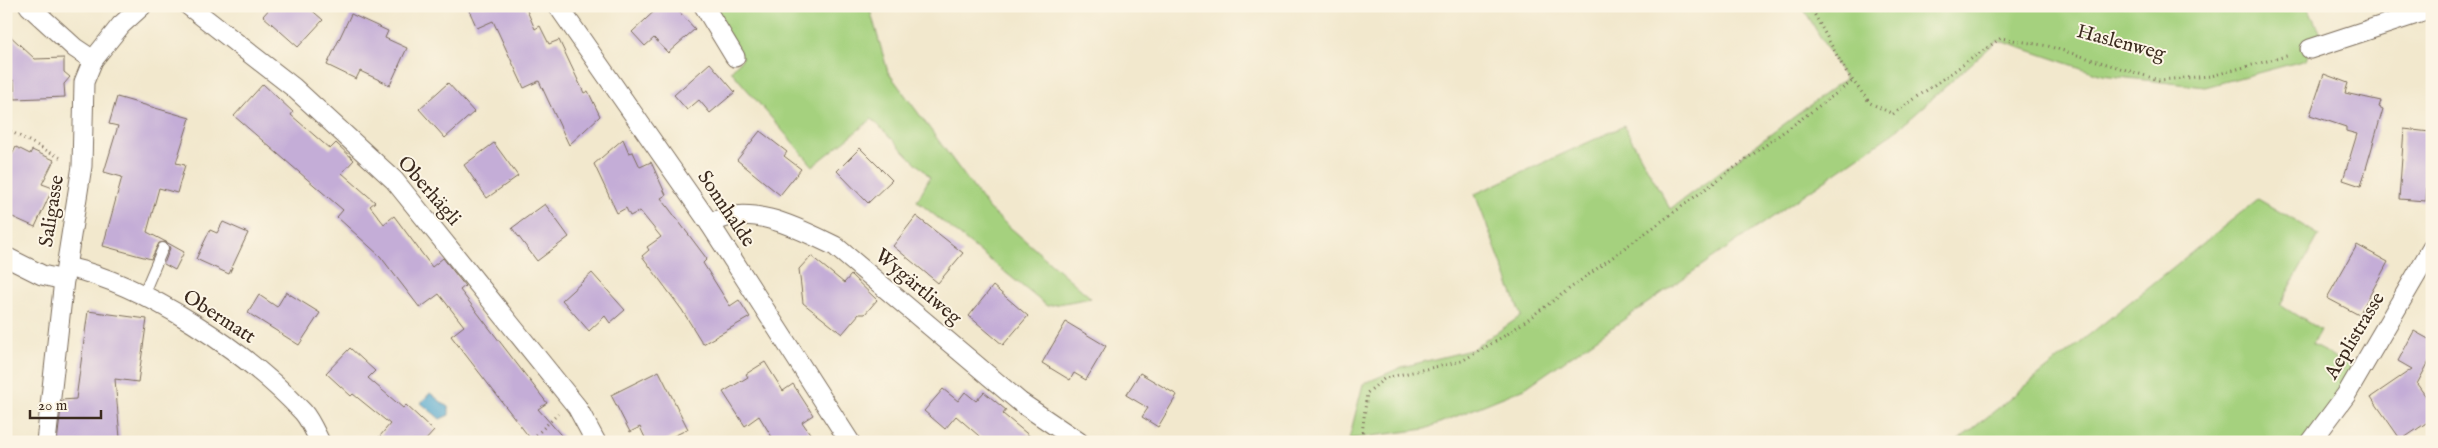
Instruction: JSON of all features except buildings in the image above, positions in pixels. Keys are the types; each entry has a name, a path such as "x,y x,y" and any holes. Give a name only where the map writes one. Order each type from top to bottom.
{"street":[{"path":"29,6 75,48 93,60"},
{"name":"Saligasse","path":"46,442 65,273 82,166 84,82 93,60 121,25 142,6"},
{"name":"Oberhägli","path":"189,6 293,87 394,180 572,401 596,442"},
{"name":"Sonnhalde","path":"558,6 710,224 850,442"},
{"path":"704,6 735,57"},
{"path":"2310,49 2432,9"},
{"name":"Wygärtliweg","path":"710,224 716,220 739,215 757,217 806,232 835,246 1020,402 1079,442"},
{"name":"Aeplistrasse","path":"2311,442 2334,414 2351,387 2432,248"},
{"name":"Obermatt","path":"6,257 42,275 93,273 143,296 240,354 304,414 320,442"}],"lane":[{"path":"143,296 162,248"}],"path":[{"name":"Haslenweg","path":"1810,6 1853,81 1870,103 1893,114 2001,38 2048,46 2159,80 2210,76 2310,49"},
{"path":"1361,442 1367,394 1385,378 1462,361 1509,333 1853,81"},
{"path":"6,129 73,164 82,166"},
{"path":"530,442 572,401"}],"green space":[{"path":"710,6 869,6 888,72 989,209 1091,298 1047,306 917,201 930,177 872,119 813,166 731,71 743,58"},
{"path":"1802,6 2307,6 2322,37 2310,49 2306,60 2205,87 2102,75 1998,40 1893,133 1525,388 1425,429 1349,439 1363,384 1402,367 1471,350 1521,316 1475,194 1624,126 1670,209 1845,79"},
{"path":"2258,199 2319,235 2280,305 2320,330 2312,345 2361,371 2308,442 1956,442"}],"water":[{"path":"430,393 449,408 449,415 440,419 421,403"}]}
